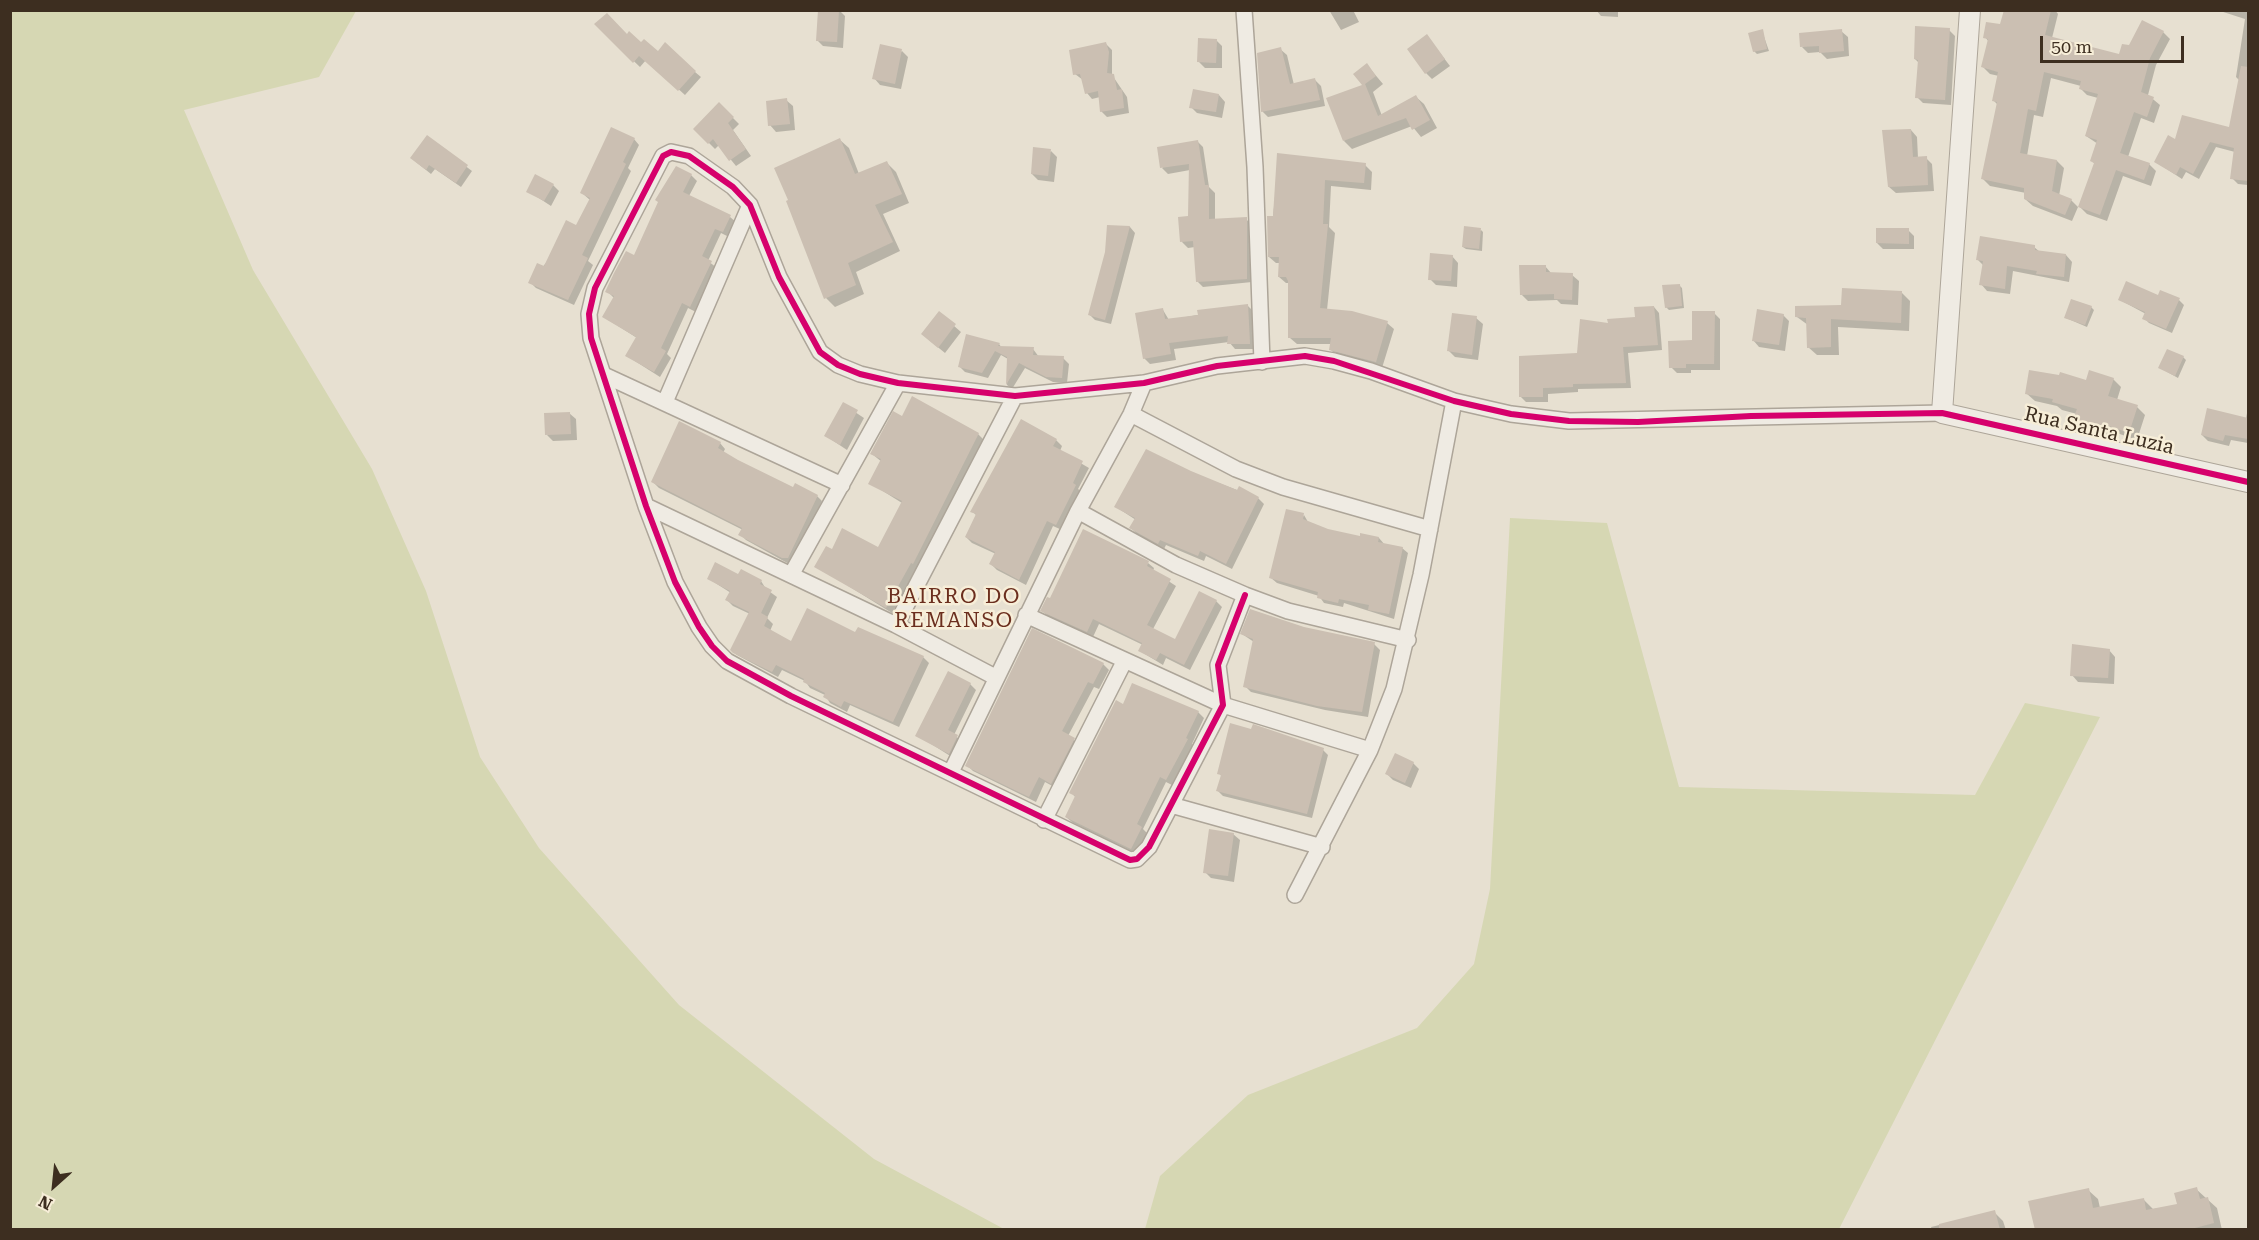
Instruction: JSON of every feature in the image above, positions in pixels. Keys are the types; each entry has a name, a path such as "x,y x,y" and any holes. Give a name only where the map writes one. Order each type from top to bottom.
{"street":[{"path":"1244,10 1255,178 1262,362"},
{"path":"1245,595 1218,666 1223,705 1149,847 1137,859 1130,860 791,696 728,661 712,646 675,582 646,506 591,338 589,314 595,288 663,156 671,152 689,156 733,187 750,205 779,277 820,352 838,364 860,374 898,383 1016,396 1144,383 1217,366 1305,356 1334,361 1454,400 1511,414 1569,422 1942,413 1970,10"},
{"path":"665,402 750,205"},
{"path":"604,375 842,485"},
{"path":"791,576 898,383"},
{"path":"951,772 1026,615 1078,511 1131,414 1144,383"},
{"path":"896,625 1016,396"},
{"path":"1295,895 1322,847 1370,750 1394,689 1408,640 1454,400"},
{"name":"Rua Santa Luzia","path":"1942,413 2248,482"},
{"path":"1131,414 1236,469 1283,487 1430,529"},
{"path":"646,506 896,625 996,676"},
{"path":"1078,511 1176,565 1245,595 1288,611 1408,640"},
{"path":"1026,615 1124,662 1223,705 1370,750"},
{"path":"1044,820 1124,662"},
{"path":"1171,805 1322,847"}],"green space":[{"path":"11,10 356,11 319,77 184,110 253,270 372,469 426,591 480,757 539,848 679,1005 874,1159 1004,1229 11,1229"},
{"path":"1510,518 1607,523 1679,787 1975,795 2025,703 2100,717 1839,1229 1145,1229 1160,1176 1248,1095 1417,1028 1474,964 1490,889"}],"building":[{"path":"818,10 839,10 837,42 816,41"},
{"path":"2004,10 2051,10 2045,35 2119,54 2122,44 2129,45 2142,20 2164,31 2150,58 2141,92 2154,97 2147,117 2134,112 2120,153 2150,163 2144,180 2116,170 2100,215 2078,207 2094,163 2090,161 2097,140 2085,136 2098,94 2079,89 2081,81 2044,72 2036,111 2028,109 2020,153 2057,160 2052,191 2072,199 2065,215 2024,199 2024,188 1981,179 1997,102 1992,101 1998,72 1981,67 1988,39 1983,38 1986,22 2000,24"},
{"path":"607,13 627,34 629,31 641,42 644,39 658,51 665,42 696,71 678,91 639,56 633,63 594,24"},
{"path":"1915,26 1950,28 1945,100 1915,98 1918,60 1914,59"},
{"path":"1763,29 1767,49 1753,52 1748,33"},
{"path":"1842,29 1844,51 1819,53 1819,46 1800,47 1799,33"},
{"path":"1427,34 1445,59 1425,74 1407,49"},
{"path":"1198,38 1217,39 1216,63 1197,62"},
{"path":"1106,42 1109,52 1107,73 1114,74 1117,90 1122,89 1124,108 1100,112 1098,91 1085,94 1080,74 1073,75 1069,50"},
{"path":"880,44 902,49 895,84 872,79"},
{"path":"1281,47 1290,84 1315,78 1320,100 1261,112 1257,53"},
{"path":"1367,63 1376,76 1365,84 1378,116 1416,95 1430,120 1412,130 1406,118 1343,141 1326,98 1362,85 1353,74"},
{"path":"2241,66 2248,67 2248,181 2230,179 2234,148 2210,142 2193,174 2180,167 2176,175 2154,162 2168,135 2175,139 2182,115 2229,127"},
{"path":"1193,89 1219,94 1216,112 1189,108"},
{"path":"787,98 790,124 768,126 766,101"},
{"path":"719,102 734,117 728,123 746,149 729,161 713,139 708,144 693,129"},
{"path":"611,127 635,138 623,162 626,164 582,255 588,258 568,300 528,283 537,263 544,266 566,220 576,225 590,198 580,193"},
{"path":"1911,129 1913,157 1927,156 1928,185 1888,187 1882,130"},
{"path":"427,135 468,165 456,183 429,165 426,170 410,158"},
{"path":"840,138 855,174 887,161 902,194 875,205 893,242 848,263 856,285 824,299 774,168"},
{"path":"1198,140 1205,185 1209,185 1209,219 1247,217 1247,279 1196,282 1193,241 1180,242 1178,217 1188,216 1189,164 1160,168 1157,147"},
{"path":"1033,147 1051,149 1048,176 1031,174"},
{"path":"1277,153 1366,163 1364,183 1325,180 1323,224 1328,224 1320,308 1352,311 1388,321 1376,362 1329,350 1331,338 1288,338 1288,281 1286,277 1278,277 1279,257 1268,257 1267,216 1273,216"},
{"path":"676,166 692,174 683,192 731,215 723,232 715,229 702,256 712,261 690,307 682,303 661,348 666,351 654,372 625,356 636,337 602,317 614,296 605,292 614,273 626,251 634,255 658,202 655,200"},
{"path":"535,174 554,184 544,201 526,192"},
{"path":"1107,225 1130,226 1105,320 1088,315 1105,252"},
{"path":"1464,226 1481,228 1479,249 1462,247"},
{"path":"1876,228 1909,228 1909,244 1876,243"},
{"path":"1980,236 2035,245 2035,250 2066,254 2064,277 2036,274 2037,271 2007,266 2005,289 1979,285 1983,261 1976,260"},
{"path":"1430,253 1453,255 1451,281 1428,280"},
{"path":"1519,265 1546,265 1546,272 1573,273 1572,300 1554,299 1554,294 1520,295"},
{"path":"2126,281 2158,295 2160,290 2180,298 2166,329 2142,319 2145,312 2118,300"},
{"path":"1680,284 1682,306 1665,308 1662,285"},
{"path":"1842,288 1902,291 1901,323 1831,319 1831,347 1807,348 1806,318 1795,317 1795,306 1841,305"},
{"path":"2071,299 2092,306 2085,325 2064,318"},
{"path":"1248,304 1250,344 1227,344 1228,336 1169,343 1171,354 1143,359 1135,313 1163,308 1165,319 1198,315 1197,310"},
{"path":"1654,306 1658,345 1623,347 1626,383 1573,384 1573,387 1543,388 1543,397 1519,397 1519,356 1577,353 1580,319 1608,323 1607,319 1635,317 1634,307"},
{"path":"1757,309 1784,314 1779,345 1752,341"},
{"path":"939,311 956,324 938,348 921,334"},
{"path":"1692,311 1715,311 1714,364 1686,364 1686,368 1669,368 1668,341 1692,340"},
{"path":"1452,313 1477,316 1472,355 1447,351"},
{"path":"966,334 1000,343 998,346 1034,347 1033,355 1064,356 1062,378 1046,377 1019,363 1006,385 1007,357 995,351 982,373 958,367"},
{"path":"2167,349 2184,356 2175,376 2158,368"},
{"path":"2029,370 2059,375 2060,372 2086,380 2089,370 2114,378 2108,396 2138,405 2129,433 2106,425 2104,430 2073,419 2077,409 2052,402 2053,399 2025,394"},
{"path":"912,396 979,433 913,564 911,563 886,608 814,567 826,546 832,549 842,528 878,547 902,501 868,484 881,459 870,454 893,411 902,416"},
{"path":"843,402 858,410 840,445 824,436"},
{"path":"2207,408 2248,418 2248,439 2225,435 2223,441 2201,435"},
{"path":"570,412 571,434 545,435 544,413"},
{"path":"1021,419 1057,439 1053,446 1083,461 1073,483 1076,485 1056,525 1047,521 1019,580 989,564 995,552 965,537 976,514 970,512"},
{"path":"679,421 721,442 718,448 738,460 793,487 795,483 818,495 788,558 782,558 738,535 742,528 651,482"},
{"path":"1146,449 1191,471 1237,490 1239,486 1259,497 1226,564 1200,551 1198,556 1160,540 1158,544 1129,528 1135,518 1114,507"},
{"path":"1286,509 1304,513 1303,519 1328,529 1360,536 1360,533 1379,537 1378,542 1403,547 1389,614 1368,610 1369,605 1339,599 1338,603 1317,598 1318,592 1269,578"},
{"path":"1083,529 1149,561 1147,566 1171,579 1147,625 1175,639 1199,591 1217,600 1184,665 1160,653 1156,660 1138,651 1142,643 1093,619 1087,632 1040,611 1047,597 1050,598"},
{"path":"715,562 738,574 741,569 762,580 760,584 772,590 761,613 768,617 764,626 791,641 807,608 855,632 858,627 924,656 893,722 844,701 841,707 823,697 825,693 803,682 804,679 776,665 772,672 733,653 730,650 749,612 725,600 730,591 707,579"},
{"path":"1250,609 1304,627 1375,642 1362,712 1317,706 1243,687 1253,639 1240,634"},
{"path":"1032,628 1104,663 1093,684 1088,682 1062,731 1075,738 1051,784 1039,777 1029,797 965,766"},
{"path":"2072,644 2110,649 2108,678 2070,676"},
{"path":"948,671 971,683 948,730 958,735 949,754 915,736"},
{"path":"1132,683 1199,711 1186,738 1188,739 1166,780 1160,777 1137,824 1142,827 1131,849 1065,817 1075,796 1069,793 1116,700 1123,704"},
{"path":"1230,723 1251,729 1253,724 1324,748 1307,814 1216,791 1221,775 1217,774"},
{"path":"1395,753 1414,762 1405,783 1385,774"},
{"path":"1209,829 1234,833 1228,876 1203,873"},
{"path":"2197,1187 2200,1199 2208,1197 2214,1223 2187,1230 2035,1230 2028,1201 2089,1188 2093,1208 2144,1198 2146,1210 2177,1204 2174,1193"},
{"path":"1995,1210 2000,1230 1939,1230 1939,1224"}],"cycle path":[{"path":"1245,595 1218,665 1223,705 1149,847 1137,859 1130,860 791,696 727,661 712,646 699,627 675,582 646,506 591,338 589,314 595,288 663,156 671,152 689,156 733,187 750,205 779,277 820,352 838,365 860,374 898,383 1015,396 1144,383 1217,366 1305,356 1334,361 1454,401 1511,414 1569,421 1638,422 1751,416 1942,413 2248,482"}],"district":[{"name":"BAIRRO DO REMANSO","path":"954,609"}]}
